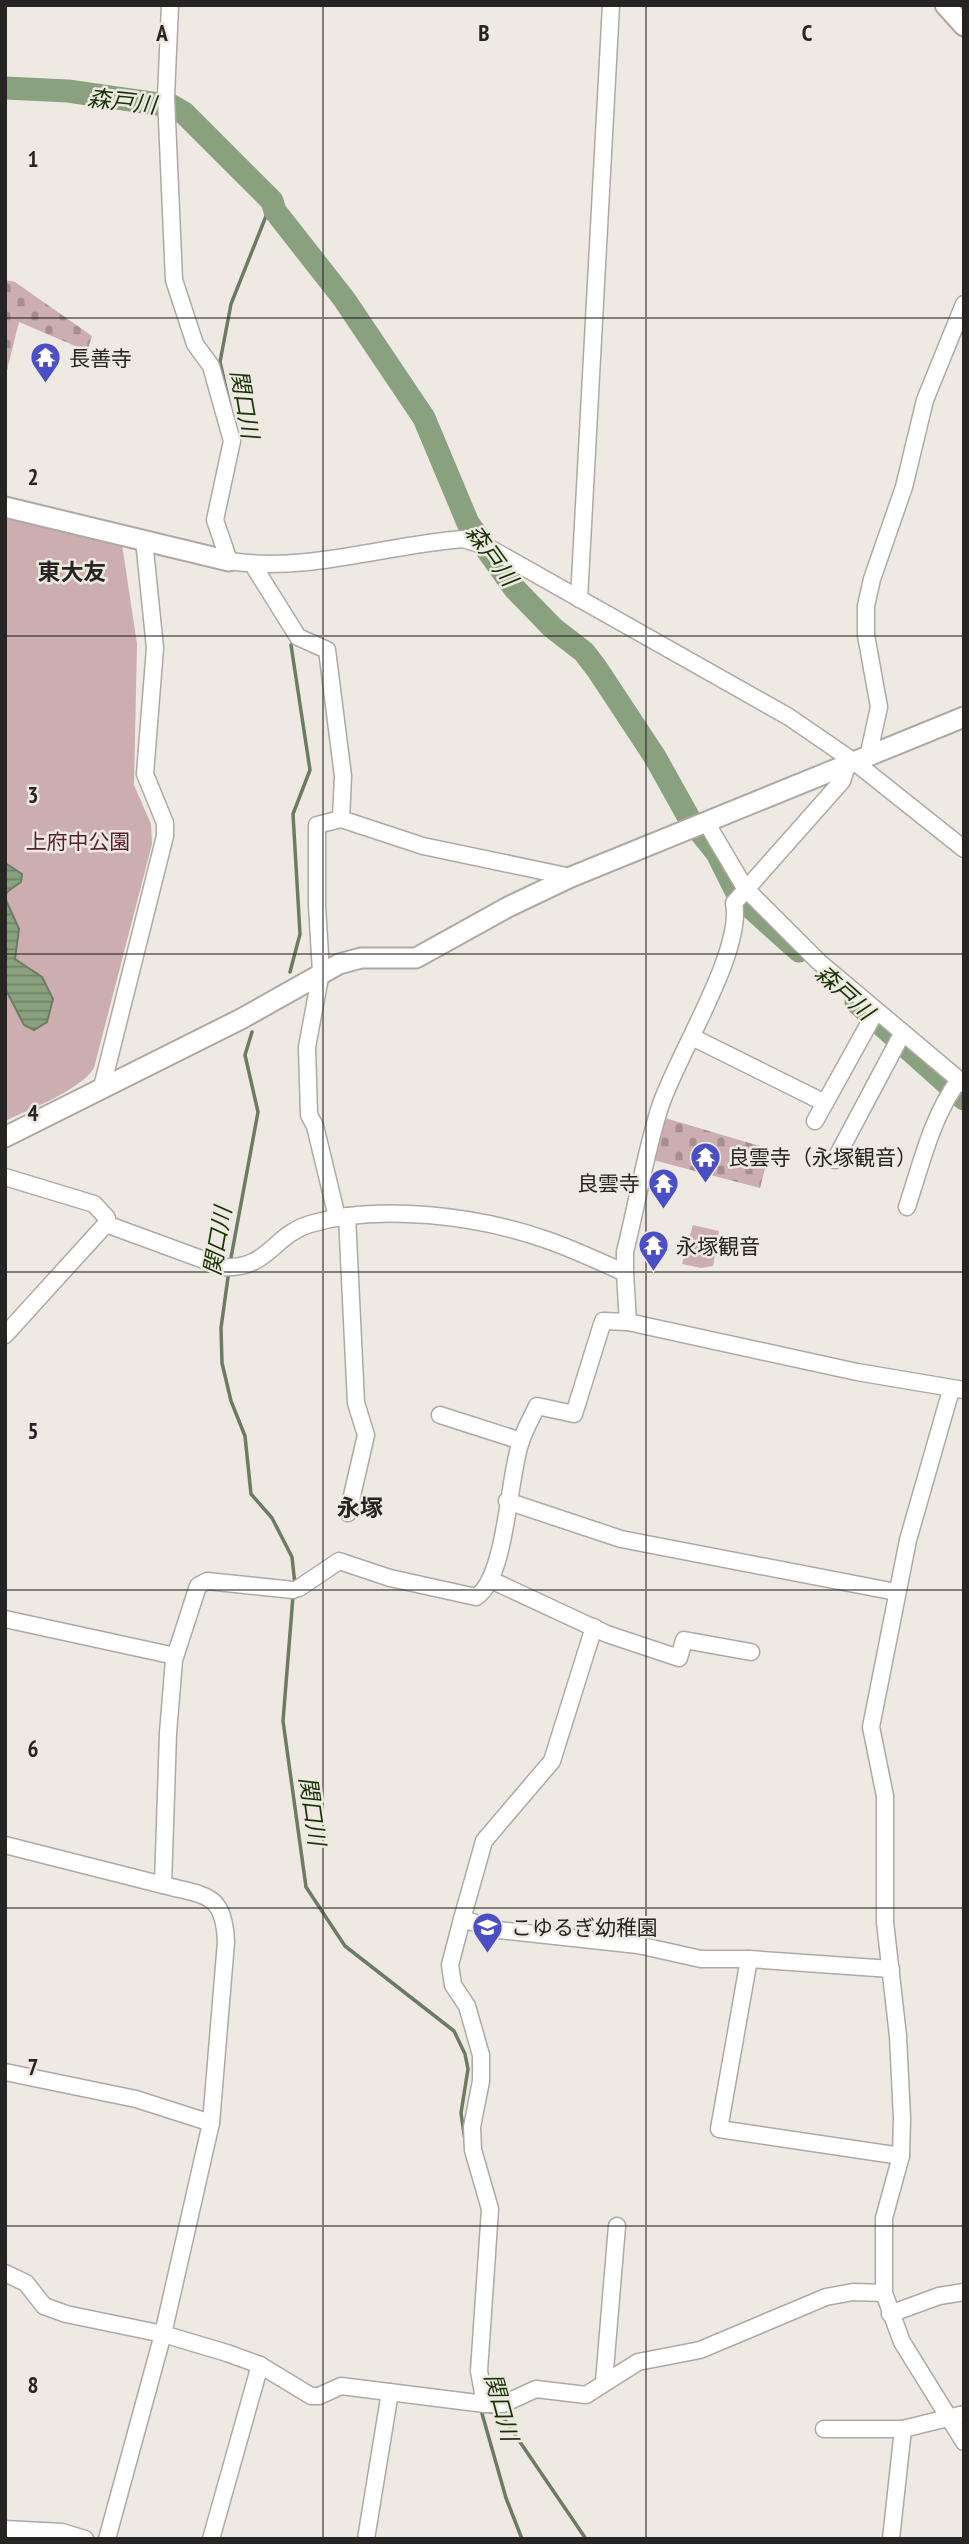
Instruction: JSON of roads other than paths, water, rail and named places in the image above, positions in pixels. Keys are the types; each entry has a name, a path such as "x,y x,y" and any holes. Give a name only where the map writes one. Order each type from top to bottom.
{"street":[{"path":"170,5 166,104 174,280 195,344 211,366 232,441 215,520 229,561"},
{"path":"579,599 611,5"},
{"path":"945,5 964,26"},
{"path":"628,1322 625,1252 660,1108 726,951 735,921 734,903 857,762 879,707 866,635 866,606 872,579 904,487 925,400 964,304"},
{"path":"5,507 253,565 311,562 463,539 486,546 789,717 857,762 964,849"},
{"path":"102,1087 165,836 165,824 145,774 155,648 144,540"},
{"path":"253,565 298,637 327,650 343,776 341,819"},
{"path":"5,1137 241,1019 321,972 361,958 416,958 508,907 571,877 964,717"},
{"path":"348,1513 366,1435 356,1403 342,1216 315,1126 309,1115 307,1047 321,972 317,906 317,825 341,819 423,846 571,877"},
{"path":"698,826 741,894 876,1012 962,1082 949,1094 907,1207"},
{"path":"815,1121 876,1012"},
{"path":"835,1160 902,1034"},
{"path":"692,1037 825,1103"},
{"path":"5,1177 94,1204 107,1218 106,1224 5,1335"},
{"path":"106,1224 230,1268 264,1257 303,1226 342,1216 451,1217 544,1238 625,1273"},
{"path":"163,1885 168,1733 175,1656 198,1586 207,1581 296,1589 339,1561 390,1578 476,1597 491,1580 505,1530 507,1501 521,1441 537,1405 574,1414 603,1321 628,1322 958,1390 896,1592 871,1727 885,1796 885,1922 898,2036 901,2156 884,2218 884,2293 902,2342 956,2415 964,2442"},
{"path":"440,1415 521,1441"},
{"path":"507,1501 621,1539 896,1592"},
{"path":"491,1580 594,1627 679,1658 684,1640 751,1652"},
{"path":"5,1619 175,1656"},
{"path":"479,2404 491,2209 474,2150 472,2127 481,2081 481,2055 467,2007 453,1985 450,1965 484,1841 552,1761 594,1627"},
{"path":"5,1845 207,1897 224,1914 226,1942 211,2123 163,2334 107,2539"},
{"path":"462,1919 499,1930 638,1945 701,1959 750,1958 891,1969"},
{"path":"750,1958 719,2129 901,2156"},
{"path":"5,2072 136,2099 211,2123"},
{"path":"604,2382 617,2226"},
{"path":"5,2273 26,2283 44,2306 66,2314 163,2334 260,2365 311,2396 319,2396 341,2386 479,2404 503,2404 536,2389 586,2395 638,2362 700,2350 826,2297 853,2292 884,2293"},
{"path":"890,2314 939,2296 964,2292"},
{"path":"211,2539 260,2365"},
{"path":"366,2539 390,2392"},
{"path":"824,2429 903,2429 956,2415"},
{"path":"891,2539 903,2429"},
{"path":"5,2529 62,2532 85,2539"}],"waterway":[{"name":"森戸川","path":"5,88 68,91 172,106 184,113 272,201 275,211 344,299 424,418 468,523 515,589 553,628 584,652 597,669 655,757 689,818 717,853 739,897 799,951"},
{"name":"関口川","path":"230,406 220,362 231,304 272,201"},
{"name":"関口川","path":"290,972 300,934 293,814 310,770 291,645"},
{"name":"森戸川","path":"856,1002 964,1099"},
{"name":"関口川","path":"230,1263 258,1112 245,1055 252,1032"},
{"name":"関口川","path":"229,1270 221,1328 222,1363 231,1401 245,1436 251,1494 272,1518 292,1557 295,1585"},
{"name":"関口川","path":"293,1596 283,1721 306,1887 345,1946 454,2031 465,2054 468,2069 461,2113 467,2154"},
{"name":"関口川","path":"481,2410 506,2498 522,2539"},
{"path":"486,2411 501,2414 586,2539"}],"place":[{"name":"長善寺","path":"46,385"},
{"name":"良雲寺（永塚観音）","path":"705,1184"},
{"name":"良雲寺","path":"663,1210"},
{"name":"永塚観音","path":"653,1273"},
{"name":"こゆるぎ幼稚園","path":"488,1954"}],"district":[{"name":"東大友","path":"72,571"},
{"name":"永塚","path":"360,1507"}],"park label":[{"name":"上府中公園","path":"78,841"}]}
